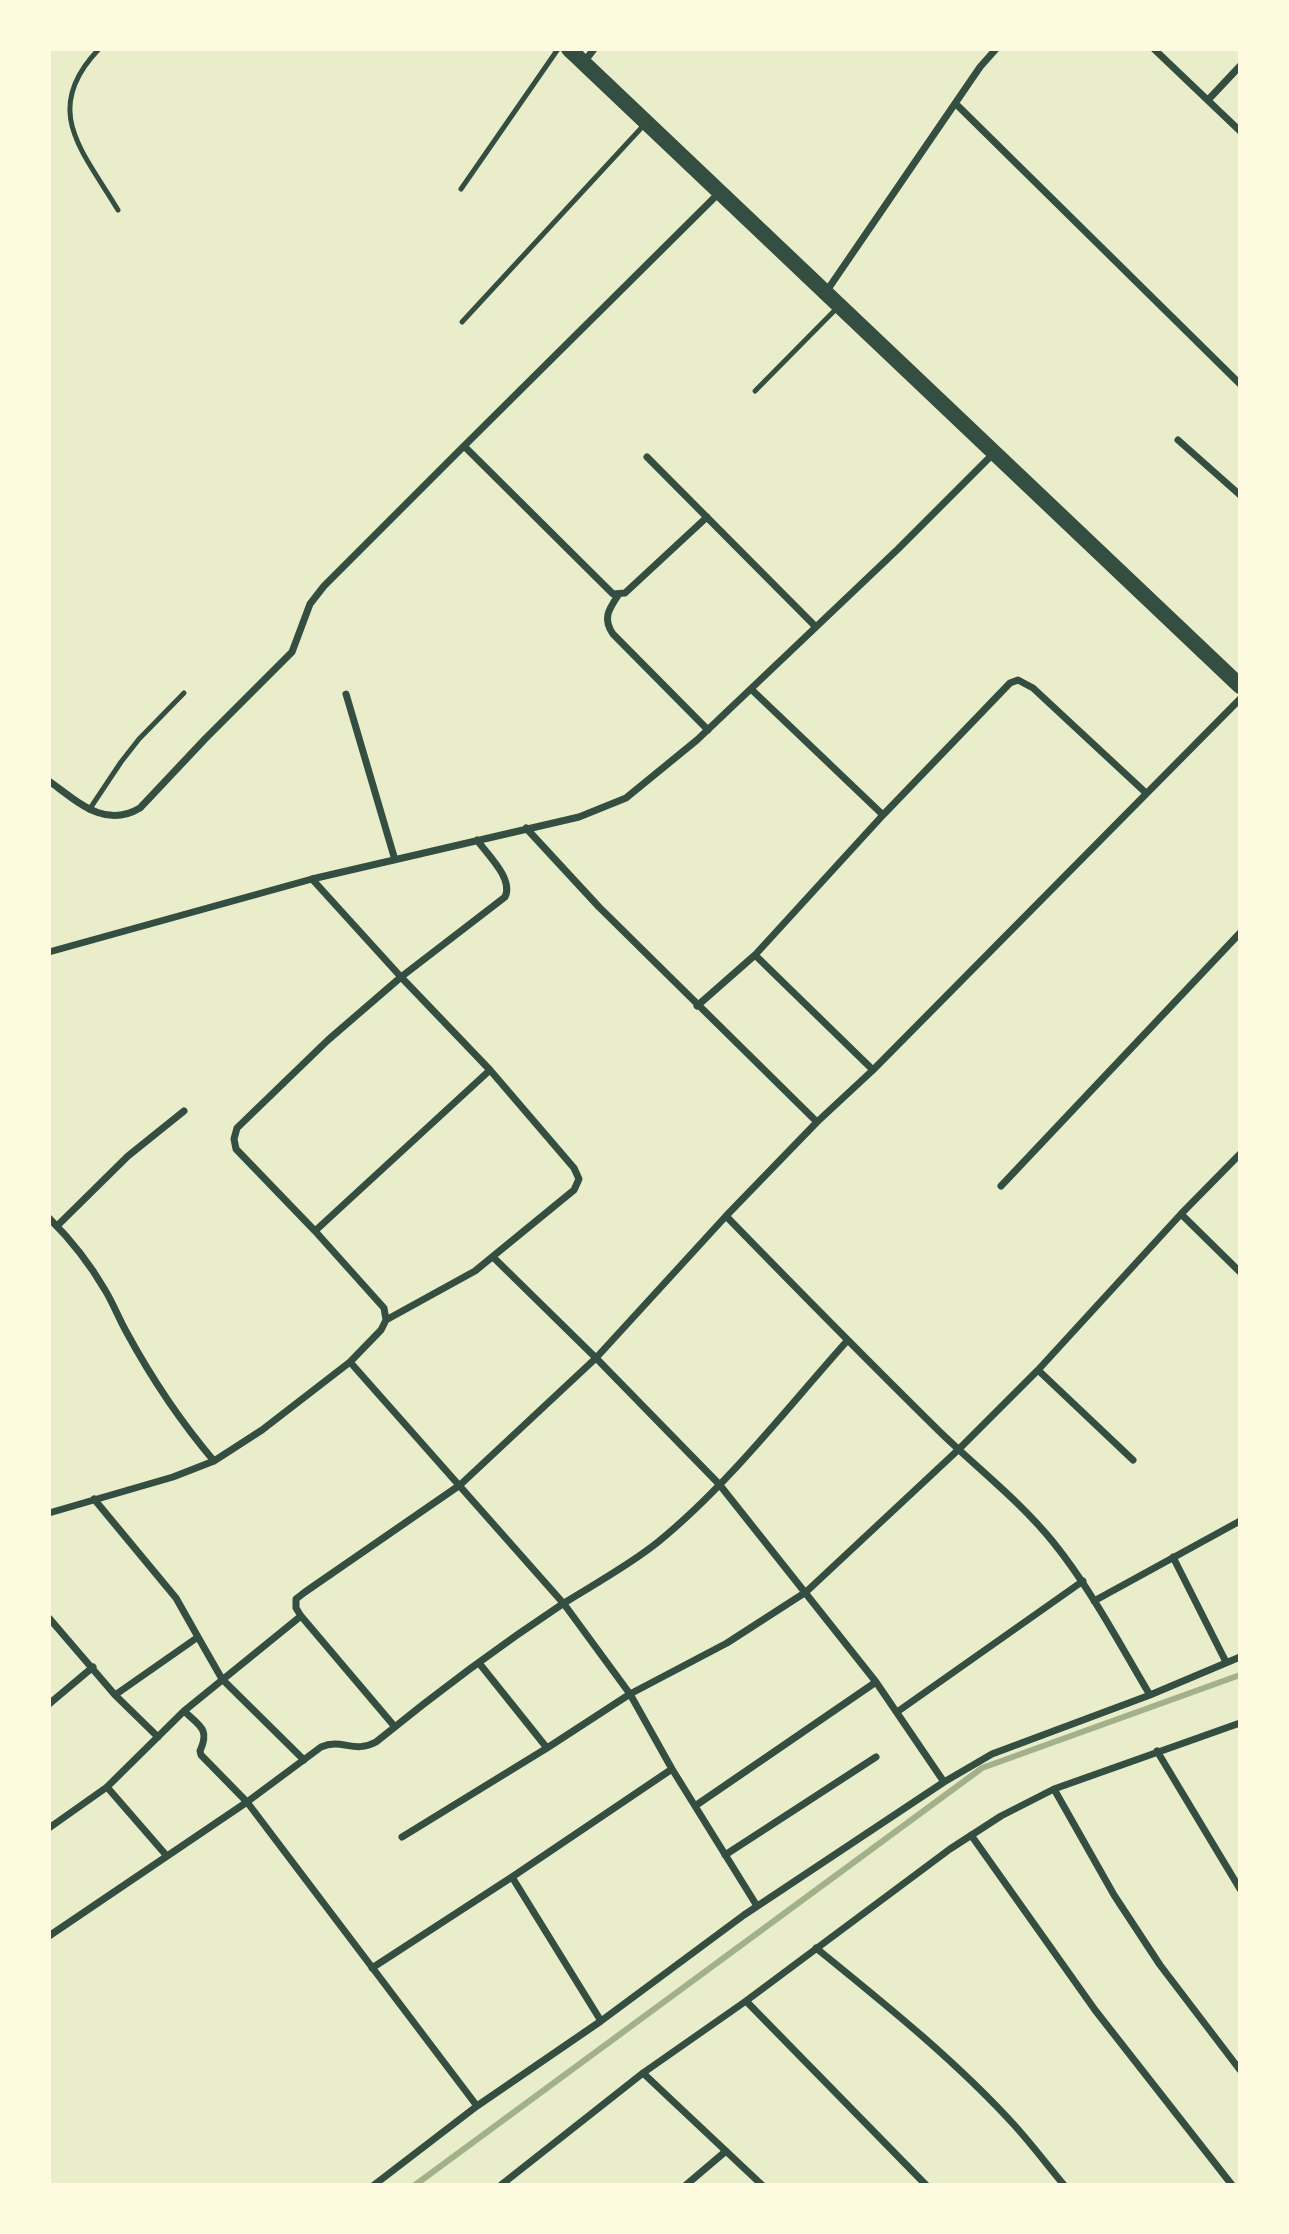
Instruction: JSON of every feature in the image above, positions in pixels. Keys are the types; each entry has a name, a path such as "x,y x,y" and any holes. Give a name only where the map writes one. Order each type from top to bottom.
{"main road":[{"path":"569,49 1239,682"}],"street":[{"path":"583,62 594,49"},
{"path":"825,292 980,67 996,49"},
{"path":"1154,49 1240,131"},
{"path":"1208,100 1240,66"},
{"path":"956,104 1240,384"},
{"path":"49,781 89,810 112,817 128,816 140,808 292,652 310,604 324,586 532,376 720,192"},
{"path":"1178,440 1240,495"},
{"path":"464,446 613,594 625,593 707,517"},
{"path":"49,952 312,879 579,817 626,797 661,772 708,730 898,549 994,452"},
{"path":"646,457 816,626"},
{"path":"620,594 608,610 607,627 708,730"},
{"path":"697,1006 755,955 883,815 1010,683 1018,680 1033,688 1146,793"},
{"path":"751,689 883,815"},
{"path":"346,694 395,860"},
{"path":"395,1727 301,1616 296,1608 296,1599 460,1485 596,1358 726,1216 817,1122 873,1070 1240,699"},
{"path":"526,828 599,908 817,1122"},
{"path":"386,1320 384,1308 236,1149 234,1139 237,1128 328,1040 401,977 505,897 508,891 505,879 477,840"},
{"path":"49,1513 173,1477 214,1461 261,1430 350,1362 381,1330 386,1320 494,1258 574,1190 579,1179 574,1168 490,1070 312,879"},
{"path":"1000,1186 1240,933"},
{"path":"755,955 873,1070"},
{"path":"315,1231 490,1070"},
{"path":"57,1226 128,1156 184,1111"},
{"path":"402,1837 630,1694 727,1643 806,1592 958,1450 1038,1370 1181,1214 1240,1154"},
{"path":"1181,1214 1240,1272"},
{"path":"726,1216 847,1341 958,1450 1018,1503 1053,1541 1083,1581 1150,1695"},
{"path":"49,1218 105,1289 159,1389 214,1461"},
{"path":"494,1258 719,1484 876,1682 944,1782"},
{"path":"49,1937 331,1743 366,1748 479,1663 564,1604 619,1571 659,1541 719,1484 847,1341"},
{"path":"350,1362 564,1604 630,1694 672,1769 757,1906"},
{"path":"1038,1370 1133,1460"},
{"path":"94,1499 176,1598 222,1679 304,1760"},
{"path":"1094,1601 1240,1521"},
{"path":"1173,1557 1226,1662"},
{"path":"897,1712 1083,1581"},
{"path":"49,1828 107,1787 184,1711 301,1616"},
{"path":"49,1618 115,1695 158,1737"},
{"path":"115,1695 198,1637"},
{"path":"374,2185 477,2106 601,2021 757,1906 944,1782 992,1754 1150,1695 1240,1657"},
{"path":"479,1663 547,1748"},
{"path":"49,1704 93,1667"},
{"path":"695,1806 876,1682"},
{"path":"184,1711 206,1736 201,1755 247,1802 477,2106"},
{"path":"501,2185 643,2073 1000,1816 1054,1789 1240,1723"},
{"path":"1157,1751 1240,1889"},
{"path":"725,1855 876,1757"},
{"path":"372,1968 672,1769"},
{"path":"107,1787 166,1855"},
{"path":"1054,1789 1114,1895 1160,1965 1240,2070"},
{"path":"971,1835 1095,2010 1232,2185"},
{"path":"512,1877 601,2021"},
{"path":"816,1948 904,2019 958,2070 1016,2126 1064,2185"},
{"path":"746,2001 926,2185"},
{"path":"643,2073 762,2185"},
{"path":"686,2185 726,2151"}],"lane":[{"path":"99,49 77,76 70,96 70,119 76,139 118,210"},
{"path":"461,189 558,49"},
{"path":"462,322 646,122"},
{"path":"755,391 839,305"},
{"path":"89,810 133,747 184,693"}],"waterway":[{"path":"415,2185 982,1768 1240,1675"}]}
